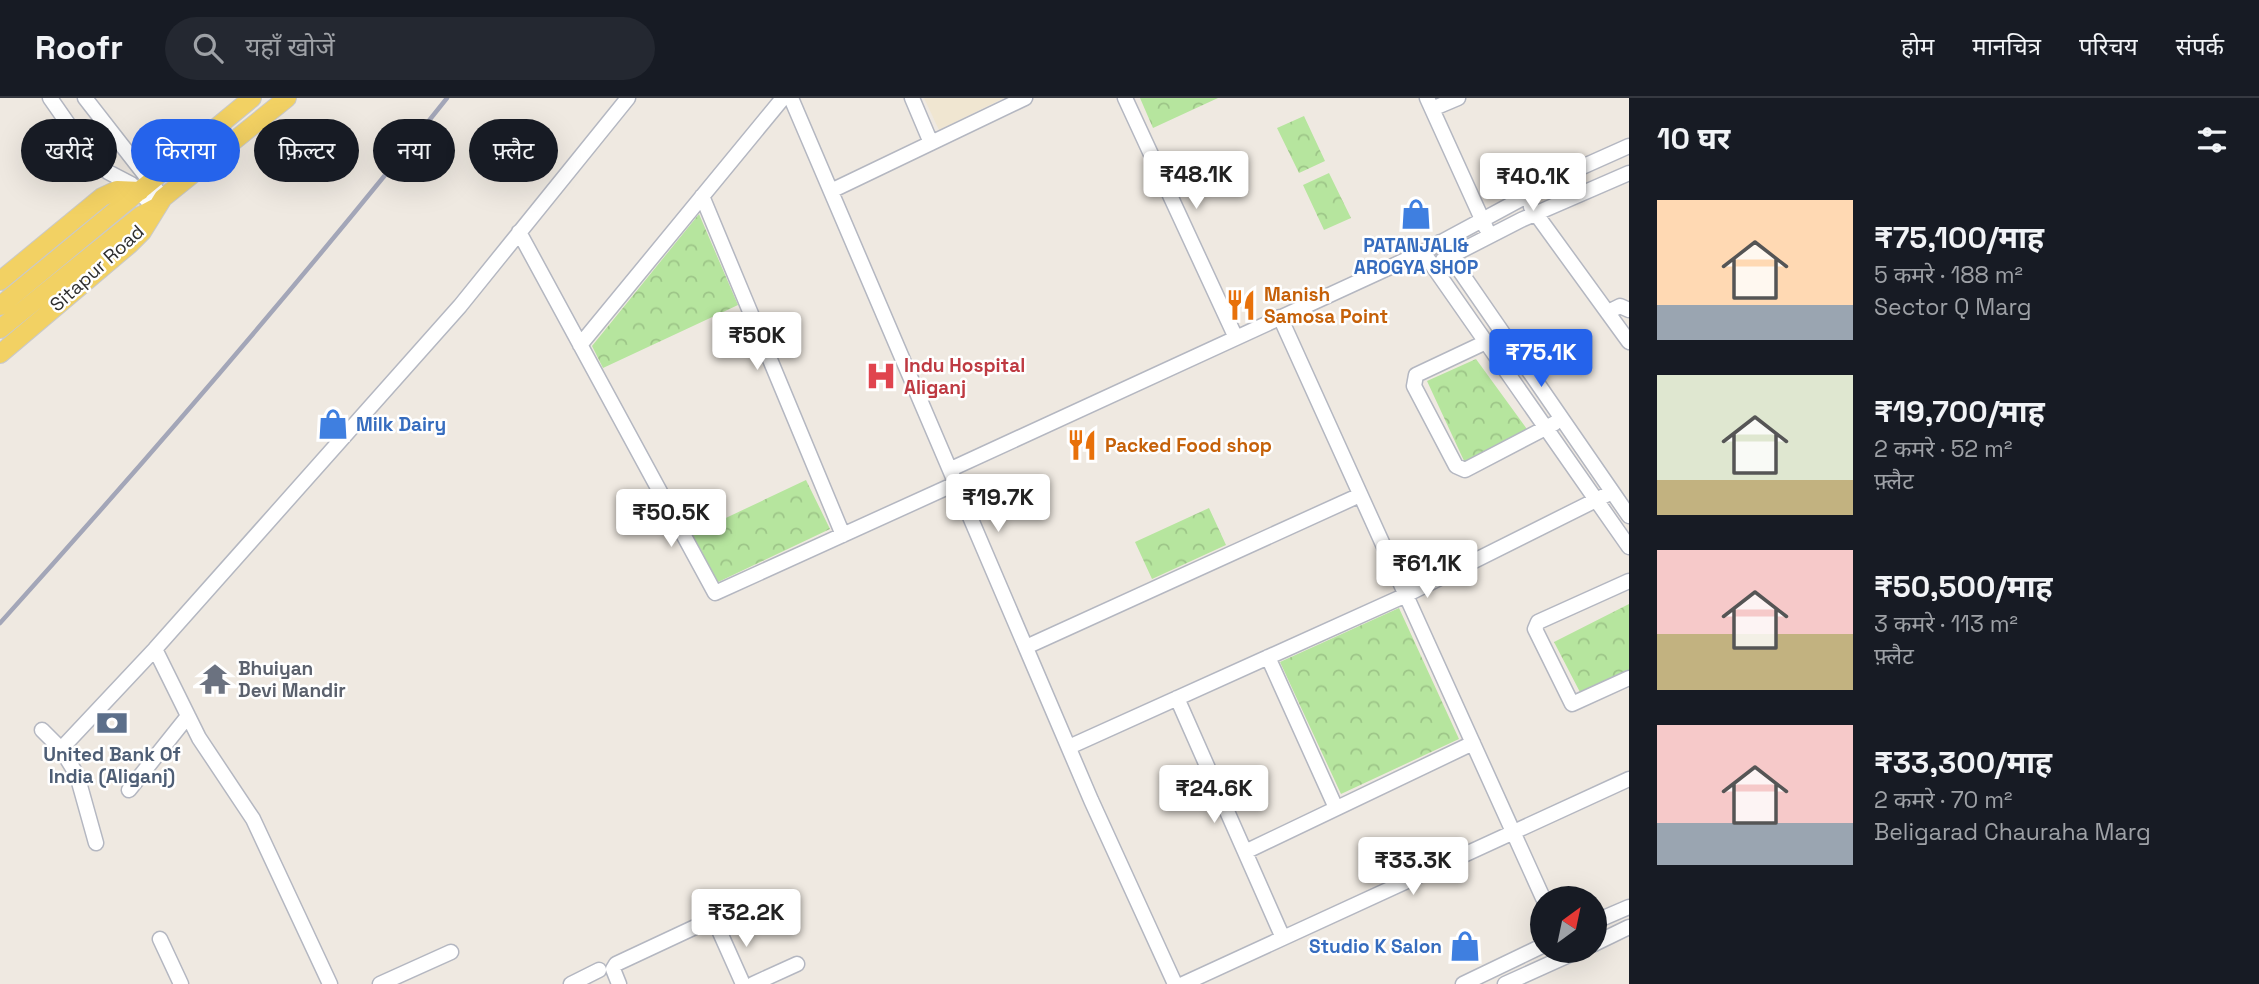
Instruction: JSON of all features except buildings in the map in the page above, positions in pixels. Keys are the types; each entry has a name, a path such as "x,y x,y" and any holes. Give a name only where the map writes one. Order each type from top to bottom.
{"main road":[{"path":"0,306 252,98"},
{"name":"Sitapur Road","path":"0,354 130,244 142,232 159,203 287,98"},
{"path":"0,281 102,198 117,190 145,186"},
{"path":"0,329 159,203"}],"street":[{"path":"50,98 80,141 108,172 145,186"},
{"path":"85,98 159,203"},
{"path":"61,749 155,649 460,306 628,98"},
{"path":"580,345 783,98"},
{"path":"791,98 833,190 1069,747 1175,984"},
{"path":"912,98 931,143"},
{"path":"833,190 1025,98"},
{"path":"1125,98 1236,338"},
{"path":"1458,98 1429,104 1490,235"},
{"path":"951,468 1423,252 1525,197 1629,146"},
{"path":"1433,265 1490,235 1629,173"},
{"path":"702,196 843,535"},
{"path":"1525,197 1629,342"},
{"path":"519,232 715,593 957,483"},
{"path":"1440,242 1629,516"},
{"path":"1423,252 1629,547"},
{"path":"1608,312 1620,306 1629,310"},
{"path":"1280,317 1538,886"},
{"path":"1486,342 1416,374 1413,379 1414,386 1456,466 1465,470 1562,419"},
{"path":"1069,747 1406,595 1612,492"},
{"path":"1026,647 1360,495"},
{"path":"1629,581 1538,622 1535,629 1572,704 1629,678"},
{"path":"155,649 188,716 253,819 330,984"},
{"path":"1268,657 1336,808"},
{"path":"1177,698 1283,938"},
{"path":"129,790 188,716"},
{"path":"42,730 61,749 77,775 96,843"},
{"path":"1245,852 1473,743"},
{"path":"1183,984 1629,779"},
{"path":"715,924 763,902"},
{"path":"1607,916 1629,907"},
{"path":"619,984 613,969 616,964 708,921 715,924 743,984"},
{"path":"1607,938 1629,927"},
{"path":"160,939 181,984"},
{"path":"380,984 451,952"},
{"path":"1463,984 1493,978 1530,954"},
{"path":"1505,984 1549,963"},
{"path":"753,984 797,964"},
{"path":"571,984 599,971"}],"shaded area":[{"path":"924,98 1004,98 939,130"}],"green space":[{"path":"1140,98 1218,98 1153,128"},
{"path":"1304,116 1325,161 1299,173 1277,128"},
{"path":"1329,173 1351,218 1324,230 1303,185"},
{"path":"699,214 738,305 603,368 592,346"},
{"path":"1476,359 1529,432 1465,463 1427,381"},
{"path":"806,480 830,529 716,583 692,534"},
{"path":"1209,508 1226,545 1152,579 1135,542"},
{"path":"1629,604 1629,672 1582,696 1554,642"},
{"path":"1399,608 1459,739 1341,794 1280,662"}],"railway":[{"path":"0,623 228,364 447,98"}],"place":[{"name":"PATANJALI& AROGYA SHOP","path":"1416,214"},
{"name":"Manish Samosa Point","path":"1241,305"},
{"name":"Indu Hospital Aliganj","path":"881,376"},
{"name":"Milk Dairy","path":"333,424"},
{"name":"Packed Food shop","path":"1082,445"},
{"name":"Bhuiyan Devi Mandir","path":"215,679"},
{"name":"United Bank Of India (Aliganj)","path":"112,723"},
{"name":"Studio K Salon","path":"1465,946"}]}
